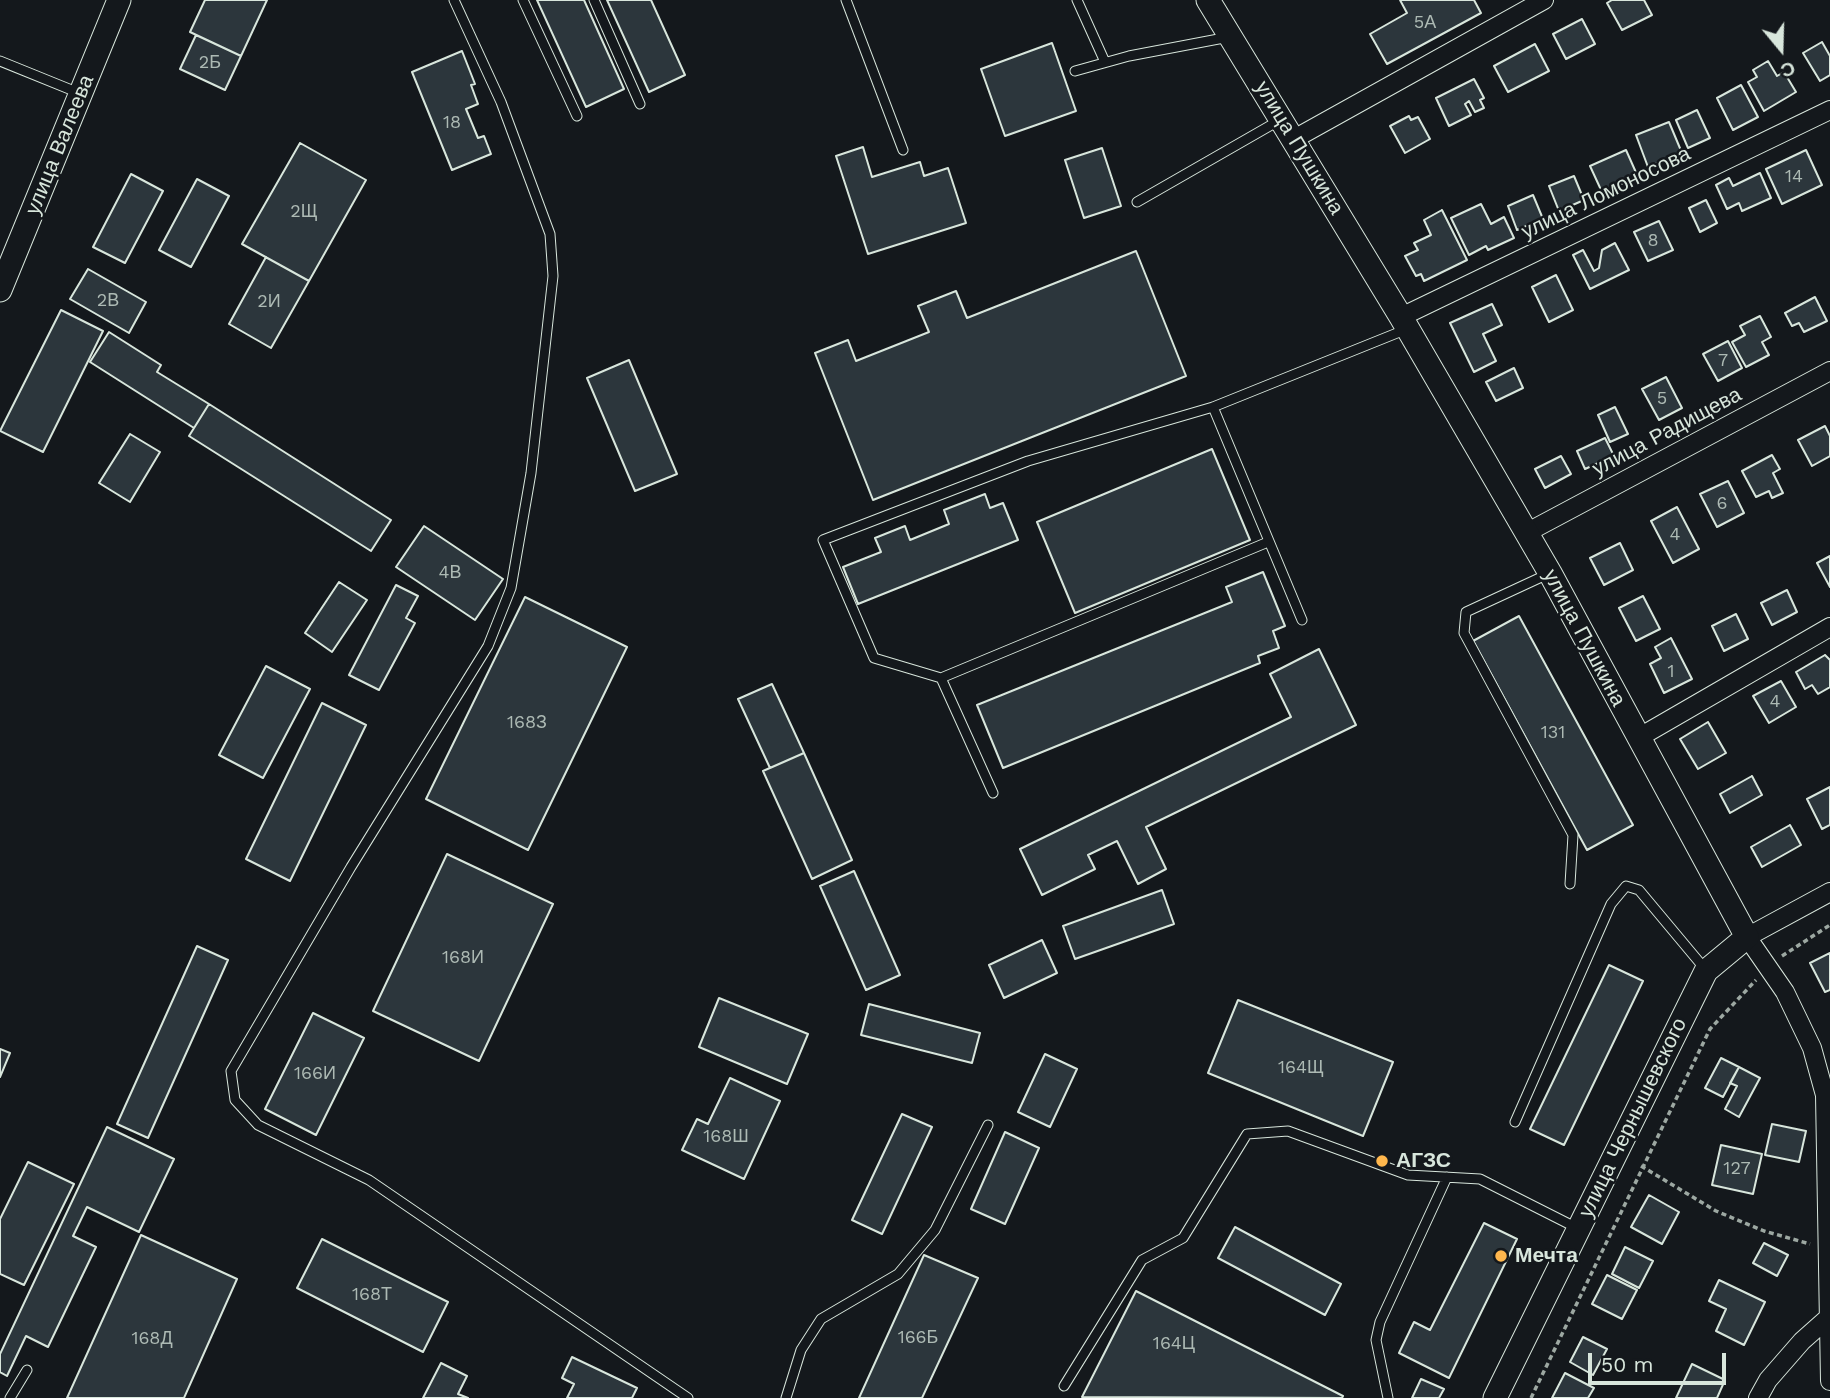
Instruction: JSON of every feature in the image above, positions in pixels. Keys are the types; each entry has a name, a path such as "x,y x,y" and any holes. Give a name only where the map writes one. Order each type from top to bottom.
{"street":[{"name":"улица Валеева","path":"0,290 119,0"},
{"name":"улица Пушкина","path":"1208,0 1404,323 1550,573 1747,937 1785,992 1812,1048 1825,1095 1830,1381"},
{"path":"1294,139 1523,5 1544,0"},
{"name":"улица Ломоносова","path":"1404,323 1830,110"},
{"name":"улица Радищева","path":"1526,533 1830,371"},
{"path":"1639,738 1830,627"},
{"name":"улица Чернышевского","path":"1495,1398 1706,971 1747,937 1830,892"},
{"path":"1758,1398 1768,1380 1802,1341 1829,1317"}],"lane":[{"path":"454,0 501,102 550,234 553,275 531,473 511,588 488,646 351,867 231,1071 235,1100 258,1125 369,1180 688,1398"},
{"path":"523,0 576,116"},
{"path":"594,0 640,103"},
{"path":"846,0 903,150"},
{"path":"1077,0 1105,62"},
{"path":"1075,71 1105,62 1230,36"},
{"path":"0,61 81,93"},
{"path":"1137,202 1282,119"},
{"path":"1268,542 941,678 874,658 823,540 1028,461 1213,407 1404,323"},
{"path":"1213,407 1302,620"},
{"path":"1550,573 1466,611 1464,634 1573,835 1570,884"},
{"path":"941,678 993,793"},
{"path":"1515,1122 1611,904 1626,886 1639,890 1706,971"},
{"path":"786,1398 801,1350 821,1318 898,1274 935,1230 988,1125"},
{"path":"1064,1386 1142,1261 1183,1238 1247,1133 1288,1130 1408,1175 1480,1179 1579,1228"},
{"path":"1388,1398 1376,1340 1380,1322 1447,1177"},
{"path":"10,1398 27,1370"}],"path":[{"path":"1531,1398 1710,1029 1768,967 1794,946 1830,925"},
{"path":"1642,1166 1716,1210 1768,1232 1829,1246"}],"building":[{"path":"205,0 267,0 241,56 190,32"},
{"path":"537,0 584,0 624,89 586,107"},
{"path":"607,0 651,0 685,75 649,92"},
{"path":"1400,0 1474,0 1481,13 1387,64 1370,34 1407,13"},
{"path":"1612,0 1644,0 1652,15 1622,30 1607,3"},
{"path":"1582,19 1595,44 1566,59 1553,34"},
{"path":"196,35 241,56 225,90 180,69"},
{"path":"1822,42 1830,56 1830,75 1820,81 1803,53"},
{"path":"1052,43 1076,111 1005,136 981,69"},
{"path":"1535,44 1549,71 1508,92 1494,66"},
{"path":"462,51 475,84 471,85 478,104 466,109 478,138 484,136 491,154 452,170 412,72"},
{"path":"1768,61 1777,76 1784,72 1796,92 1764,111 1748,82 1757,77 1753,70"},
{"path":"1474,79 1484,98 1480,100 1484,108 1475,112 1469,101 1465,104 1471,115 1449,126 1436,98"},
{"path":"1741,85 1758,117 1733,130 1717,98"},
{"path":"1697,110 1710,138 1688,148 1676,120"},
{"path":"1409,116 1411,120 1418,117 1430,139 1405,153 1390,126"},
{"path":"1669,122 1682,153 1648,167 1636,135"},
{"path":"300,143 366,180 309,281 242,244"},
{"path":"863,147 872,177 920,162 924,176 948,168 966,223 868,254 836,156"},
{"path":"1102,148 1121,206 1084,218 1065,160"},
{"path":"1626,150 1638,177 1602,192 1590,166"},
{"path":"1806,150 1822,185 1782,204 1766,169"},
{"path":"1760,173 1771,198 1742,211 1739,203 1727,209 1716,185 1729,178 1733,186"},
{"path":"131,174 163,191 125,263 93,247"},
{"path":"1574,176 1584,200 1559,211 1549,186"},
{"path":"197,179 229,196 191,267 159,250"},
{"path":"1533,195 1543,219 1517,230 1508,206"},
{"path":"1706,200 1717,223 1700,232 1689,208"},
{"path":"1481,204 1491,224 1504,217 1514,238 1488,250 1486,246 1469,255 1451,218"},
{"path":"1442,210 1467,260 1424,281 1421,274 1416,276 1405,256 1418,250 1414,243 1431,235 1424,220"},
{"path":"1659,221 1673,250 1648,261 1634,232"},
{"path":"1615,243 1629,270 1590,289 1573,255 1583,250 1594,271 1599,268 1602,250"},
{"path":"1136,251 1186,376 873,500 815,353 848,340 856,361 929,332 918,306 956,291 967,318"},
{"path":"266,257 309,281 271,348 229,324"},
{"path":"88,269 146,302 129,333 70,299"},
{"path":"1556,275 1573,310 1549,322 1532,287"},
{"path":"1815,297 1827,321 1804,332 1799,323 1792,326 1785,313"},
{"path":"1492,304 1502,325 1483,334 1496,361 1474,372 1450,323"},
{"path":"61,310 103,331 43,452 0,431"},
{"path":"1760,316 1771,337 1762,342 1769,355 1746,367 1732,342 1745,335 1740,326"},
{"path":"109,332 161,365 157,372 209,404 194,428 90,362"},
{"path":"1728,341 1742,368 1718,381 1703,354"},
{"path":"629,360 677,474 635,491 587,378"},
{"path":"1514,368 1523,388 1496,401 1486,382"},
{"path":"1666,377 1682,408 1659,420 1642,389"},
{"path":"209,404 391,520 371,551 189,436"},
{"path":"1615,407 1628,434 1610,442 1598,415"},
{"path":"1825,426 1830,436 1830,456 1812,466 1798,440"},
{"path":"130,434 160,452 130,502 99,483"},
{"path":"1605,438 1614,456 1585,469 1577,451"},
{"path":"1212,449 1250,540 1075,613 1037,522"},
{"path":"1772,455 1780,469 1773,473 1783,493 1772,498 1769,491 1756,497 1742,471"},
{"path":"1561,456 1571,474 1545,488 1535,469"},
{"path":"1728,481 1744,513 1717,527 1700,494"},
{"path":"985,494 990,508 1003,503 1018,540 858,604 843,567 881,552 875,538 905,526 910,540 949,524 944,510"},
{"path":"1677,507 1699,549 1673,563 1651,521"},
{"path":"424,526 503,579 475,620 396,567"},
{"path":"1620,543 1633,570 1604,585 1590,558"},
{"path":"1830,556 1830,587 1817,563"},
{"path":"1263,572 1285,626 1273,631 1279,648 1258,656 1260,663 1003,768 977,705 1232,602 1226,587"},
{"path":"339,582 367,600 332,652 305,633"},
{"path":"396,585 418,596 406,618 415,623 379,690 349,675"},
{"path":"1787,590 1797,612 1772,625 1761,603"},
{"path":"1643,596 1660,629 1636,641 1619,608"},
{"path":"525,597 627,647 528,850 426,799"},
{"path":"1736,614 1748,639 1724,651 1712,626"},
{"path":"1519,616 1633,825 1587,850 1473,641"},
{"path":"1671,638 1692,679 1664,693 1650,664 1661,658 1655,647"},
{"path":"1319,649 1356,725 1146,827 1166,869 1138,884 1117,841 1088,855 1095,869 1042,895 1020,849 1291,717 1270,674"},
{"path":"1825,655 1830,660 1830,687 1818,694 1812,685 1805,689 1796,672"},
{"path":"266,666 310,689 263,778 219,755"},
{"path":"1781,681 1796,707 1769,723 1753,696"},
{"path":"772,684 804,753 770,768 738,699"},
{"path":"322,703 366,725 290,881 246,859"},
{"path":"1708,722 1726,753 1698,769 1680,739"},
{"path":"804,753 852,860 812,879 763,771"},
{"path":"1752,776 1762,795 1730,813 1720,794"},
{"path":"1830,787 1830,825 1822,829 1807,799"},
{"path":"1790,825 1801,845 1762,867 1751,847"},
{"path":"447,854 553,904 479,1061 373,1011"},
{"path":"854,871 900,975 866,990 820,886"},
{"path":"1162,890 1174,924 1075,959 1063,926"},
{"path":"1042,940 1057,973 1004,998 989,965"},
{"path":"197,946 228,960 148,1138 117,1124"},
{"path":"1830,953 1830,990 1825,992 1810,963"},
{"path":"1609,965 1643,981 1564,1145 1530,1129"},
{"path":"719,998 808,1034 787,1084 699,1047"},
{"path":"1238,1000 1393,1062 1363,1136 1208,1073"},
{"path":"869,1004 980,1033 972,1063 861,1035"},
{"path":"313,1013 364,1038 316,1135 265,1109"},
{"path":"0,1049 10,1053 0,1077"},
{"path":"1045,1054 1077,1069 1050,1127 1018,1112"},
{"path":"1721,1058 1739,1067 1723,1097 1705,1088"},
{"path":"1739,1067 1760,1078 1739,1117 1725,1109 1737,1086 1730,1083"},
{"path":"730,1078 780,1101 744,1179 682,1150 697,1119 708,1124"},
{"path":"902,1114 932,1127 882,1234 852,1220"},
{"path":"1772,1124 1806,1131 1799,1162 1765,1155"},
{"path":"107,1127 174,1159 139,1232 87,1207 73,1236 96,1247 48,1347 26,1336 7,1376 0,1372 0,1354"},
{"path":"1005,1132 1039,1148 1005,1224 971,1209"},
{"path":"1721,1145 1762,1154 1753,1194 1712,1185"},
{"path":"28,1162 74,1184 24,1285 0,1274 0,1219"},
{"path":"1649,1195 1679,1212 1662,1244 1631,1227"},
{"path":"1484,1223 1517,1239 1449,1378 1399,1353 1414,1322 1430,1330"},
{"path":"1235,1227 1341,1284 1325,1315 1218,1258"},
{"path":"141,1235 237,1279 184,1398 67,1398"},
{"path":"322,1239 448,1302 423,1352 297,1288"},
{"path":"1764,1243 1788,1255 1777,1276 1753,1263"},
{"path":"1625,1247 1653,1261 1639,1288 1612,1274"},
{"path":"924,1255 978,1278 922,1398 859,1398"},
{"path":"1607,1275 1637,1290 1622,1319 1592,1304"},
{"path":"1719,1280 1765,1302 1744,1345 1716,1331 1726,1309 1709,1301"},
{"path":"1136,1291 1343,1396 1342,1398 1082,1397"},
{"path":"1583,1337 1607,1349 1593,1375 1570,1362"},
{"path":"572,1357 637,1388 632,1398 567,1398 574,1384 562,1378"},
{"path":"441,1363 467,1376 458,1394 468,1398 423,1398"},
{"path":"1692,1364 1725,1380 1717,1398 1676,1398"},
{"path":"1565,1373 1594,1388 1588,1398 1552,1398"},
{"path":"1421,1379 1444,1389 1439,1398 1412,1398"}],"place":[{"name":"АГЗС","path":"1382,1161"},
{"name":"Мечта","path":"1501,1256"}]}
